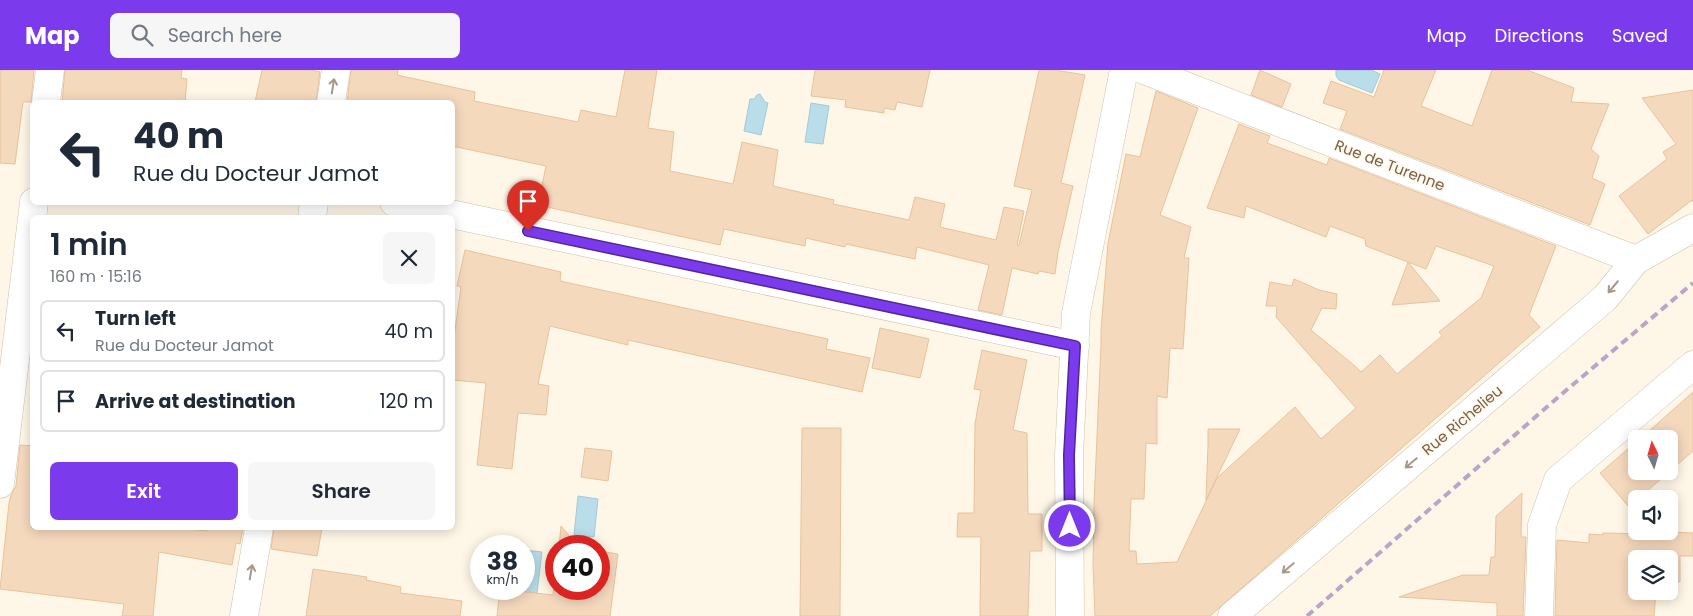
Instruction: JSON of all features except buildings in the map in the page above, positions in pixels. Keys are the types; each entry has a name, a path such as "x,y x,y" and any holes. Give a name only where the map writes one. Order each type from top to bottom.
{"street":[{"path":"46,100 50,70"},
{"path":"331,100 336,70"},
{"path":"1070,616 1069,455 1076,313 1124,70"},
{"name":"Rue de Turenne","path":"1144,70 1636,260"},
{"path":"408,205 1075,346"},
{"name":"Rue Richelieu","path":"1232,616 1604,298 1636,260 1693,228"},
{"path":"0,484 30,235"},
{"path":"1539,616 1542,525 1558,480 1693,365"},
{"path":"244,616 259,530"}],"water":[{"path":"1336,70 1371,70 1380,74 1372,93 1339,80 1336,76"},
{"path":"760,94 765,102 768,103 761,135 744,131 750,99 754,99"},
{"path":"811,103 829,106 823,144 805,142"},
{"path":"578,496 598,499 594,535 574,535"},
{"path":"535,551 542,552 536,601 524,600 535,600"}],"railway":[{"path":"1307,616 1563,393 1693,283"}],"route":[{"path":"528,231 1075,346 1069,455 1070,526"}]}
